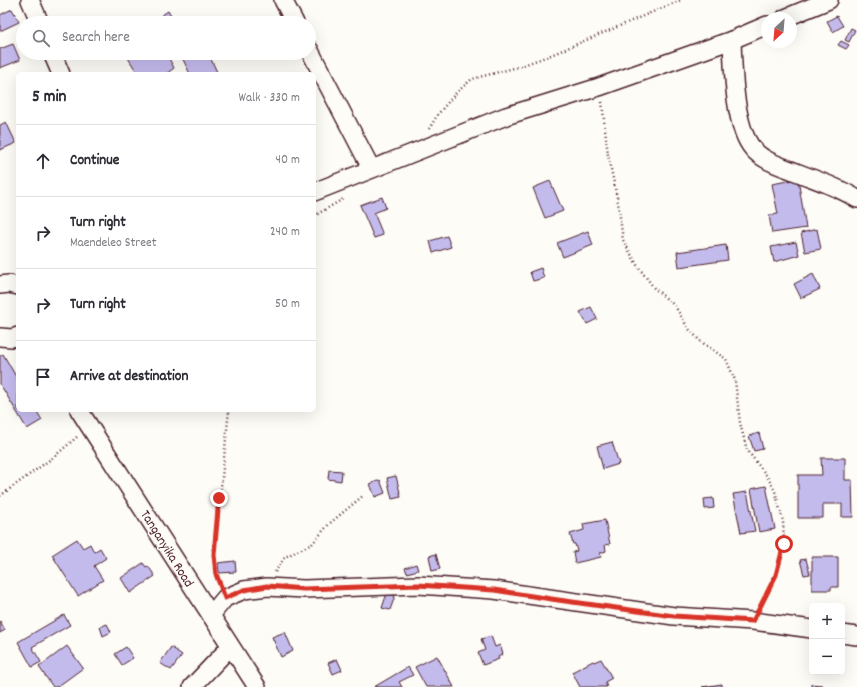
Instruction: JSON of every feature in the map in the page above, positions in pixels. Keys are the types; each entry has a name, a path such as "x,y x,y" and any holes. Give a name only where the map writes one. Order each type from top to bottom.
{"street":[{"path":"30,0 37,16"},
{"path":"283,0 291,16"},
{"path":"797,13 828,0"},
{"path":"316,191 371,168 415,153 506,116 600,86 761,28"},
{"path":"732,40 733,85 746,137 753,149 764,159 818,180 857,199"},
{"path":"55,60 60,72"},
{"path":"315,60 371,168"},
{"path":"0,285 9,284 16,286"},
{"path":"0,337 12,338 16,337"},
{"name":"Tanganyika Road","path":"80,412 257,687"},
{"path":"210,615 225,598 244,590 267,586 304,589 418,585 494,590 674,616 753,621 809,630"},
{"path":"845,634 857,636"},
{"path":"192,687 230,647"}],"path":[{"path":"415,153 438,114 456,93 472,79 518,67 551,55 681,0"},
{"path":"600,86 608,155 618,202 623,240 637,265 654,288 675,306 688,328 700,341 726,359 735,380 740,423 747,450 767,476 775,491 783,521 784,544 776,575 753,621"},
{"path":"225,598 216,574 214,555 223,455 229,412"},
{"path":"0,496 55,456 89,427"},
{"path":"267,586 276,568 285,557 312,544 329,524 364,495"}],"building":[{"path":"12,9 16,16 16,23 0,31 0,15"},
{"path":"168,11 171,16 160,16"},
{"path":"837,16 843,26 833,32 827,21"},
{"path":"851,28 855,30 849,42 845,40"},
{"path":"841,41 849,45 846,49 838,45"},
{"path":"13,44 16,51 16,60 20,60 0,68 0,49"},
{"path":"129,60 170,60 174,68 169,72 137,72"},
{"path":"183,60 211,60 217,72 189,72"},
{"path":"6,122 16,143 0,150 0,125"},
{"path":"798,179 806,228 772,233 769,215 778,214 772,184"},
{"path":"550,181 563,211 545,218 533,188"},
{"path":"382,197 386,208 374,213 383,235 374,238 360,205"},
{"path":"817,229 821,249 805,252 801,233"},
{"path":"588,231 593,245 563,257 557,243"},
{"path":"447,236 451,247 433,253 430,241"},
{"path":"796,242 799,255 774,262 771,247"},
{"path":"726,245 728,260 679,267 677,252"},
{"path":"541,268 544,278 533,281 530,272"},
{"path":"813,274 820,289 801,298 794,284"},
{"path":"591,307 597,319 587,324 580,312"},
{"path":"3,354 16,377 16,411 0,384 0,356"},
{"path":"17,412 37,412 42,420 27,429"},
{"path":"759,433 763,449 754,451 749,436"},
{"path":"612,442 619,464 603,469 597,446"},
{"path":"821,458 845,458 845,480 852,480 853,517 842,517 842,504 823,504 823,518 798,518 798,475 822,475"},
{"path":"329,470 342,471 341,481 328,479"},
{"path":"396,476 401,497 392,499 387,478"},
{"path":"380,480 385,493 375,497 370,484"},
{"path":"766,486 775,529 759,532 751,489"},
{"path":"747,492 755,531 741,533 733,494"},
{"path":"713,498 714,508 705,509 704,499"},
{"path":"605,520 610,544 605,545 606,551 600,553 601,557 575,563 573,552 577,551 570,534 584,530 583,524"},
{"path":"77,539 83,548 90,544 94,552 100,548 106,558 94,566 103,580 78,596 52,555"},
{"path":"436,554 440,569 432,571 429,556"},
{"path":"812,557 838,557 838,587 831,587 831,590 812,590"},
{"path":"806,559 810,574 804,575 800,560"},
{"path":"235,561 236,572 219,573 218,563"},
{"path":"143,563 146,567 148,566 155,576 130,593 121,578"},
{"path":"416,564 418,570 407,573 405,568"},
{"path":"387,593 395,596 390,610 382,608"},
{"path":"64,615 70,625 32,647 41,662 32,667 18,642"},
{"path":"0,621 5,630 0,633"},
{"path":"107,624 111,632 103,636 100,627"},
{"path":"285,632 293,651 281,657 272,637"},
{"path":"491,636 495,647 500,645 503,654 498,657 499,659 483,665 478,653 485,650 481,639"},
{"path":"67,646 83,668 57,687 53,687 39,667"},
{"path":"126,647 133,658 122,665 115,654"},
{"path":"171,647 182,655 171,670 160,663"},
{"path":"437,656 454,687 426,687 415,667"},
{"path":"337,659 342,670 333,674 328,663"},
{"path":"601,659 612,678 605,682 607,687 580,687 572,672 593,661 594,662"},
{"path":"408,667 413,675 399,682 402,687 374,687"},
{"path":"722,684 722,687 702,687"},
{"path":"811,684 822,685 822,687 811,687"}],"route":[{"path":"219,498 214,555 216,574 225,598 244,590 267,586 304,589 418,585 494,590 674,616 753,621 776,575 784,544"}]}
